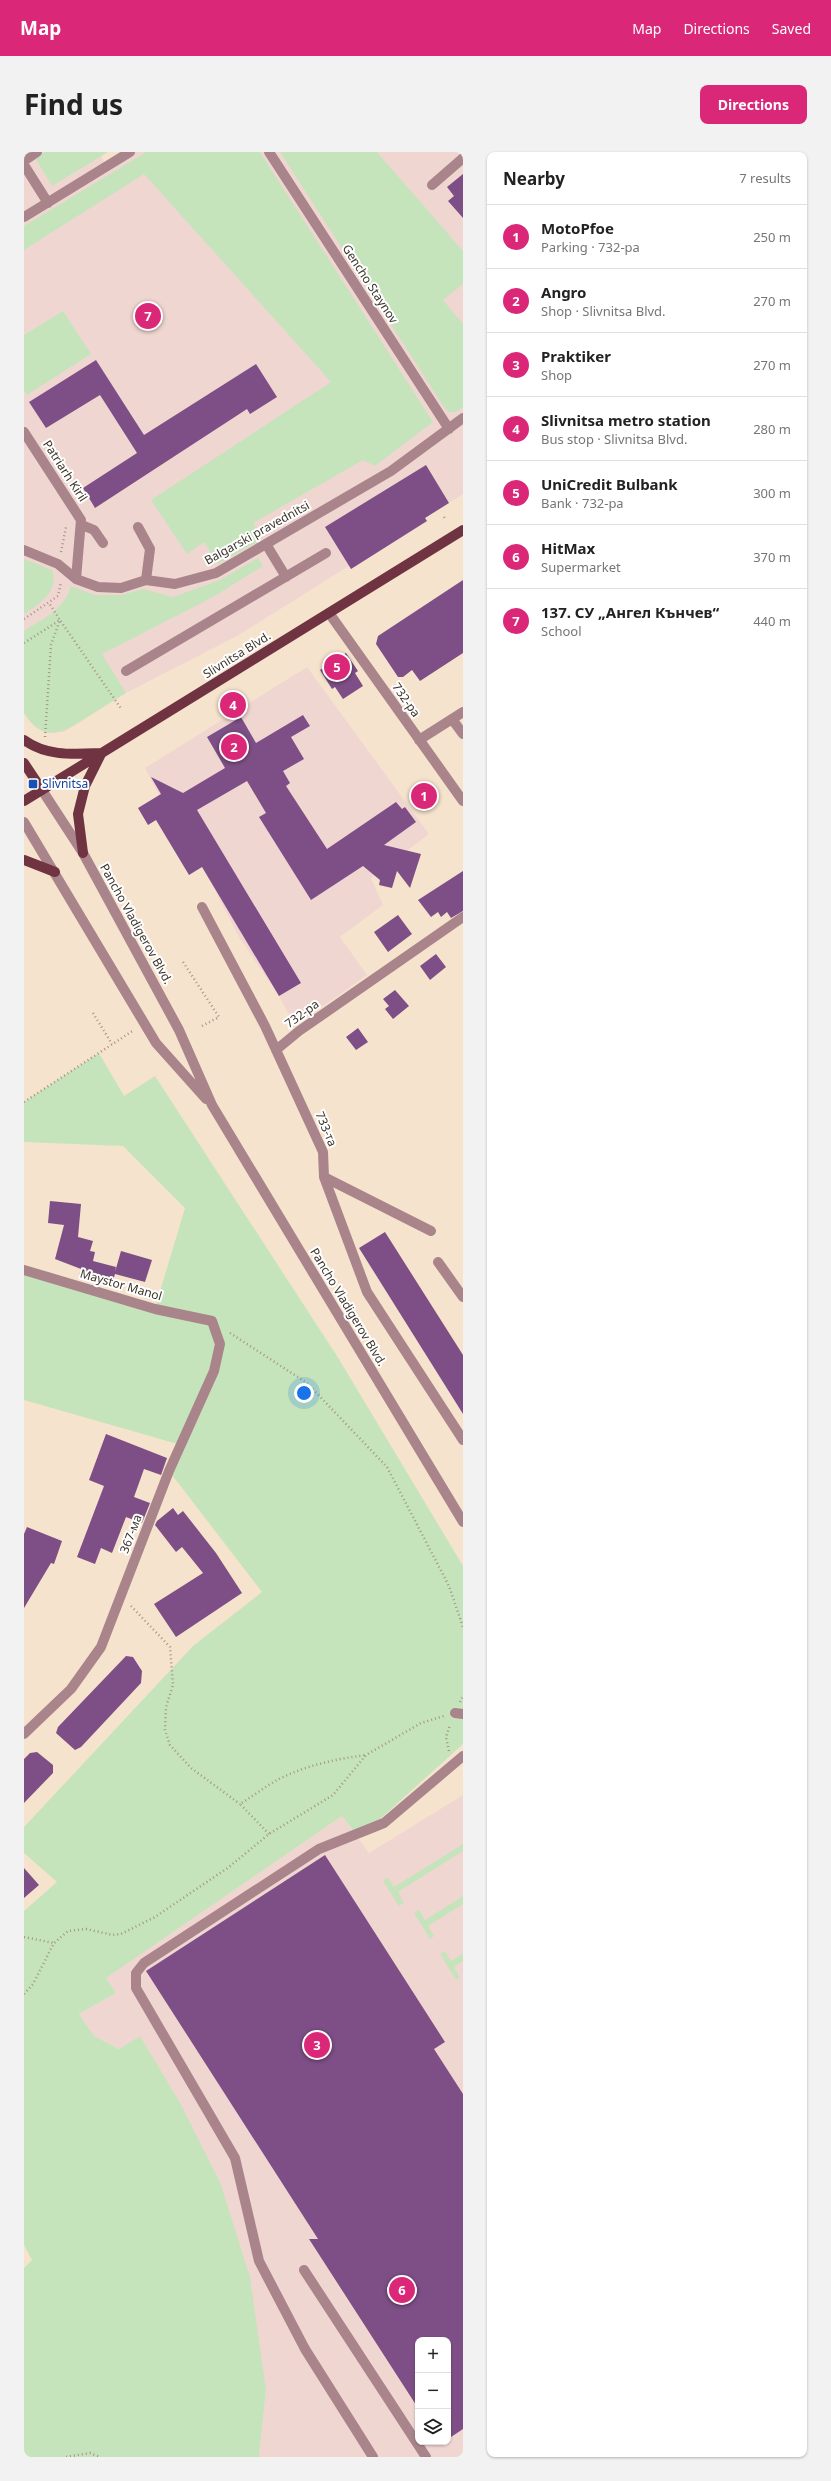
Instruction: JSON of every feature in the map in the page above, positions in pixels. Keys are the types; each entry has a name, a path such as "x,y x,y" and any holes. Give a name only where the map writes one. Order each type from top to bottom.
{"main road":[{"name":"Slivnitsa Blvd.","path":"24,801 463,530"},
{"path":"24,740 43,750 64,754 102,753 85,786 78,814 82,852"},
{"name":"Pancho Vladigerov Blvd.","path":"24,763 42,790"},
{"path":"24,860 55,872"}],"street":[{"path":"24,161 37,152"},
{"path":"24,217 130,152"},
{"name":"Gencho Staynov","path":"269,152 449,429"},
{"path":"432,185 463,158"},
{"path":"24,165 48,203"},
{"name":"Balgarski pravednitsi","path":"24,550 58,564 76,579 98,587 121,588 146,580 175,584 216,573 391,471 463,418"},
{"name":"Patriarh Kiril","path":"24,432 81,520 82,525"},
{"path":"76,579 82,525 94,530 103,543"},
{"path":"138,527 150,549 146,580"},
{"path":"266,544 286,577"},
{"path":"126,671 326,553"},
{"name":"732-ра","path":"329,613 463,801"},
{"path":"419,740 463,712"},
{"path":"452,719 463,734"},
{"name":"Pancho Vladigerov Blvd.","path":"42,790 82,852 179,1030 212,1105 463,1522"},
{"name":"Pancho Vladigerov Blvd.","path":"24,822 156,1043 212,1105"},
{"name":"733-та","path":"202,907 276,1050 323,1152 324,1177 367,1292 463,1440"},
{"name":"732-ра","path":"276,1050 299,1031 463,917"},
{"path":"324,1177 431,1232"},
{"path":"438,1262 463,1297"},
{"name":"Maystor Manol","path":"24,1270 155,1309 212,1321"},
{"name":"367-ма","path":"24,1734 76,1683 101,1647 169,1471 214,1371 220,1344 212,1321"},
{"path":"373,2457 305,2349 259,2262 235,2158 136,1988 136,1973 144,1963 319,1849 384,1823 463,1756"},
{"path":"304,2270 426,2457"}],"path":[{"path":"24,619 49,603 122,710"},
{"path":"24,643 60,620"},
{"path":"45,739 51,645 60,620"},
{"path":"183,962 219,1017 202,1026"},
{"path":"93,1013 112,1044"},
{"path":"24,1102 140,1027"},
{"path":"212,1321 307,1383 387,1467 449,1586 463,1627"},
{"path":"119,1600 131,1606 170,1647 174,1685 166,1707 165,1730 170,1745 191,1768 240,1804 269,1834"},
{"path":"452,1765 446,1737 459,1714 463,1696"},
{"path":"24,1994 33,1984 54,1943 68,1931 86,1929 113,1935 127,1932 155,1917 229,1866 269,1834 333,1795 366,1755 421,1723 459,1714"},
{"path":"240,1804 279,1779 312,1766 330,1759 366,1755"},
{"path":"24,1937 54,1943"},
{"path":"66,2457 90,2453 100,2457"}],"shaded area":[{"path":"24,152 98,152 107,166 130,152 463,152 463,494 425,518 427,521 351,569 349,566 237,636 126,693 64,732 52,733 43,731 33,725 24,713"},
{"path":"307,667 429,834 371,878 383,905 340,937 367,975 307,1018 288,1013 279,996 239,937 205,871 158,793 145,768"},
{"path":"463,1795 463,2457 259,2457 266,2390 140,2037 119,2049 94,2036 79,2014 116,1993 105,1978 342,1816 369,1853"}],"green space":[{"path":"45,152 108,152 52,186 35,158"},
{"path":"146,152 260,152 433,422 375,466 363,460 253,523 262,539 218,564 204,542 187,554 151,500 331,382 144,174 24,250 24,226"},
{"path":"280,152 377,152 463,251 463,284 443,300 463,324 463,407 456,412 449,412 444,407"},
{"path":"63,311 91,354 27,395 24,390 24,335"},
{"path":"258,558 263,566 213,597 102,654 126,693 63,731 47,732 39,729 24,713 24,631 58,608 68,595 71,586 95,595 121,595 143,589 173,597 220,580"},
{"path":"24,559 52,570 54,578 51,591 47,596 37,606 24,614"},
{"path":"99,1053 124,1096 155,1076 337,1356 463,1566 463,1744 359,1838 342,1816 106,1978 116,1993 79,2014 94,2036 119,2049 140,2036 179,2101 220,2182 250,2277 266,2390 259,2457 24,2457 24,2268 32,2260 24,2245 24,1911 57,1882 24,1853 24,1827 193,1646 262,1592 169,1471 181,1445 24,1400 24,1270 155,1308 185,1208 123,1146 24,1142 24,1102"},
{"path":"463,1844 463,1851 398,1892 404,1903 399,1906 383,1881 388,1877 394,1887"},
{"path":"463,1896 463,1904 428,1926 434,1936 430,1939 414,1913 419,1910 425,1920"},
{"path":"445,1951 451,1961 463,1954 463,1961 454,1967 460,1978 456,1980 440,1954"}],"building":[{"path":"463,174 463,218 448,201 454,196 447,187"},
{"path":"96,360 144,435 256,364 277,397 250,414 247,409 95,508 83,488 137,453 100,395 46,428 29,402"},
{"path":"426,465 449,503 425,518 427,521 351,569 325,527"},
{"path":"463,580 463,653 420,681 412,670 403,677 398,677 376,644 378,636"},
{"path":"346,653 358,671 355,673 363,686 343,699 335,687 332,689 320,670"},
{"path":"303,715 310,726 291,737 304,759 283,771 290,783 286,786 327,849 396,802 402,809 405,807 416,822 384,845 421,854 410,888 397,871 392,888 379,885 380,880 363,866 311,900 259,817 266,813 247,781 197,810 301,983 279,996 202,867 189,875 156,820 148,825 138,808 161,794 151,777 183,793 225,768 207,737 241,717 256,743"},
{"path":"463,871 463,911 451,918 447,912 441,917 438,912 431,917 418,900"},
{"path":"398,915 412,934 388,952 374,932"},
{"path":"436,954 446,967 430,980 420,966"},
{"path":"395,990 409,1006 393,1019 385,1009 389,1006 383,999"},
{"path":"358,1028 368,1042 356,1050 346,1037"},
{"path":"50,1201 81,1204 78,1237 93,1241 90,1251 95,1252 93,1261 116,1267 115,1272 121,1251 152,1260 145,1282 115,1274 112,1284 79,1275 81,1269 55,1259 64,1225 48,1223"},
{"path":"385,1232 463,1355 463,1414 359,1248"},
{"path":"106,1434 167,1458 161,1475 144,1469 134,1497 150,1503 142,1523 126,1517 112,1553 101,1548 95,1564 77,1557 104,1486 89,1480"},
{"path":"173,1508 178,1515 183,1511 216,1553 242,1593 176,1637 154,1604 203,1573 182,1547 176,1552 155,1525 157,1521"},
{"path":"27,1527 62,1541 54,1564 51,1563 24,1608 24,1534"},
{"path":"126,1656 133,1657 142,1671 141,1683 81,1747 75,1750 56,1733 58,1727"},
{"path":"37,1752 53,1765 53,1773 24,1803 24,1759 30,1753"},
{"path":"325,1855 445,2042 434,2049 463,2094 463,2429 451,2437 451,2337 415,2337 415,2403 309,2239 318,2239 146,1971"},
{"path":"24,1868 39,1885 24,1898"}],"place":[{"name":"137. СУ „Ангел Кънчев“","path":"148,316"},
{"name":"UniCredit Bulbank","path":"337,667"},
{"name":"Slivnitsa metro station","path":"233,705"},
{"name":"Angro","path":"234,747"},
{"name":"Slivnitsa","path":"33,784"},
{"name":"MotoPfoe","path":"424,796"},
{"name":"Praktiker","path":"317,2045"},
{"name":"HitMax","path":"402,2290"}]}
